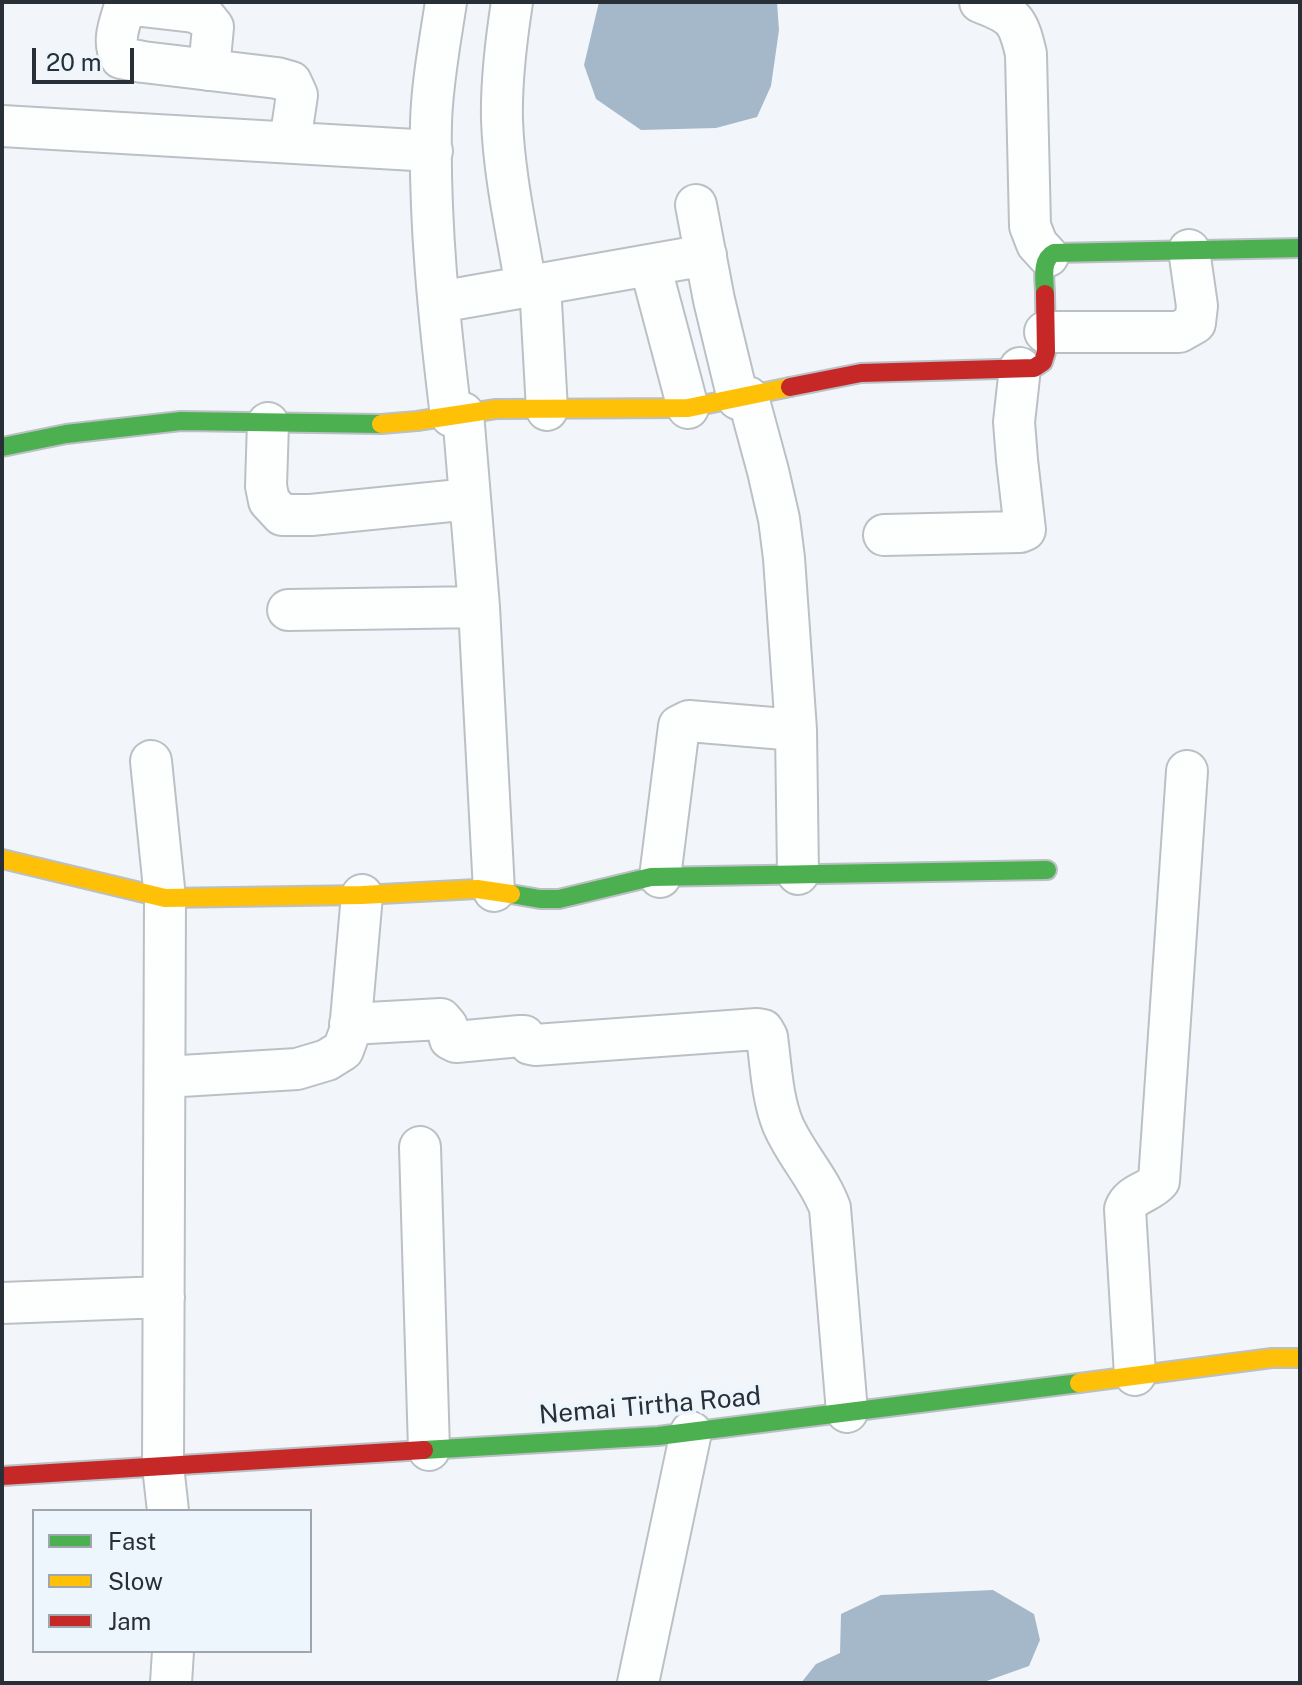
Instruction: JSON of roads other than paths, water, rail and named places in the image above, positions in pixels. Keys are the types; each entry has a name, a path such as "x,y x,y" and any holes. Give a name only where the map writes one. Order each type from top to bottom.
{"street":[{"path":"209,70 213,27 205,17 194,12 127,2 115,47 121,58 291,82 297,95 290,142"},
{"path":"446,2 433,92 436,264 439,302 470,499 494,891"},
{"path":"512,2 502,84 502,123 506,165 533,285 547,410"},
{"path":"980,2 1010,15 1019,26 1026,54 1030,226 1037,244 1048,256"},
{"path":"2,126 432,151"},
{"path":"696,205 714,300 768,471 779,519 796,730 798,874"},
{"path":"2,447 66,434 181,421 390,424 496,409 688,408 861,373 1034,368 1043,362 1046,352 1045,262 1054,253 1300,248"},
{"path":"1045,332 1179,332 1195,323 1197,306 1189,250"},
{"path":"439,302 706,255"},
{"path":"650,265 688,408"},
{"path":"884,535 1025,530 1014,422 1020,368"},
{"path":"268,423 266,486 269,501 282,515 311,515 470,499"},
{"path":"288,610 479,607"},
{"path":"660,877 679,726 689,721 796,730"},
{"path":"151,761 165,898 163,1466 168,1509"},
{"path":"1135,1375 1125,1209 1128,1202 1159,1181 1187,771"},
{"path":"2,859 165,898 362,895 477,889 559,899 651,877 1047,870"},
{"path":"165,1077 297,1069 327,1060 343,1050 350,1024 362,895"},
{"path":"350,1024 441,1019 447,1026 450,1039 456,1042 524,1036 535,1045 763,1030 767,1037 783,1124 830,1208 847,1412"},
{"path":"420,1147 429,1450"},
{"path":"2,1303 164,1297"},
{"name":"Nemai Tirtha Road","path":"2,1476 658,1436 1272,1358 1300,1358"},
{"path":"638,1683 691,1432"},
{"path":"171,1683 173,1653"}],"water":[{"path":"599,2 777,2 779,30 771,86 757,117 716,128 641,130 596,99 584,65"},
{"path":"993,1590 1034,1614 1040,1640 1029,1666 981,1683 801,1683 816,1664 840,1653 841,1614 881,1595"}]}
